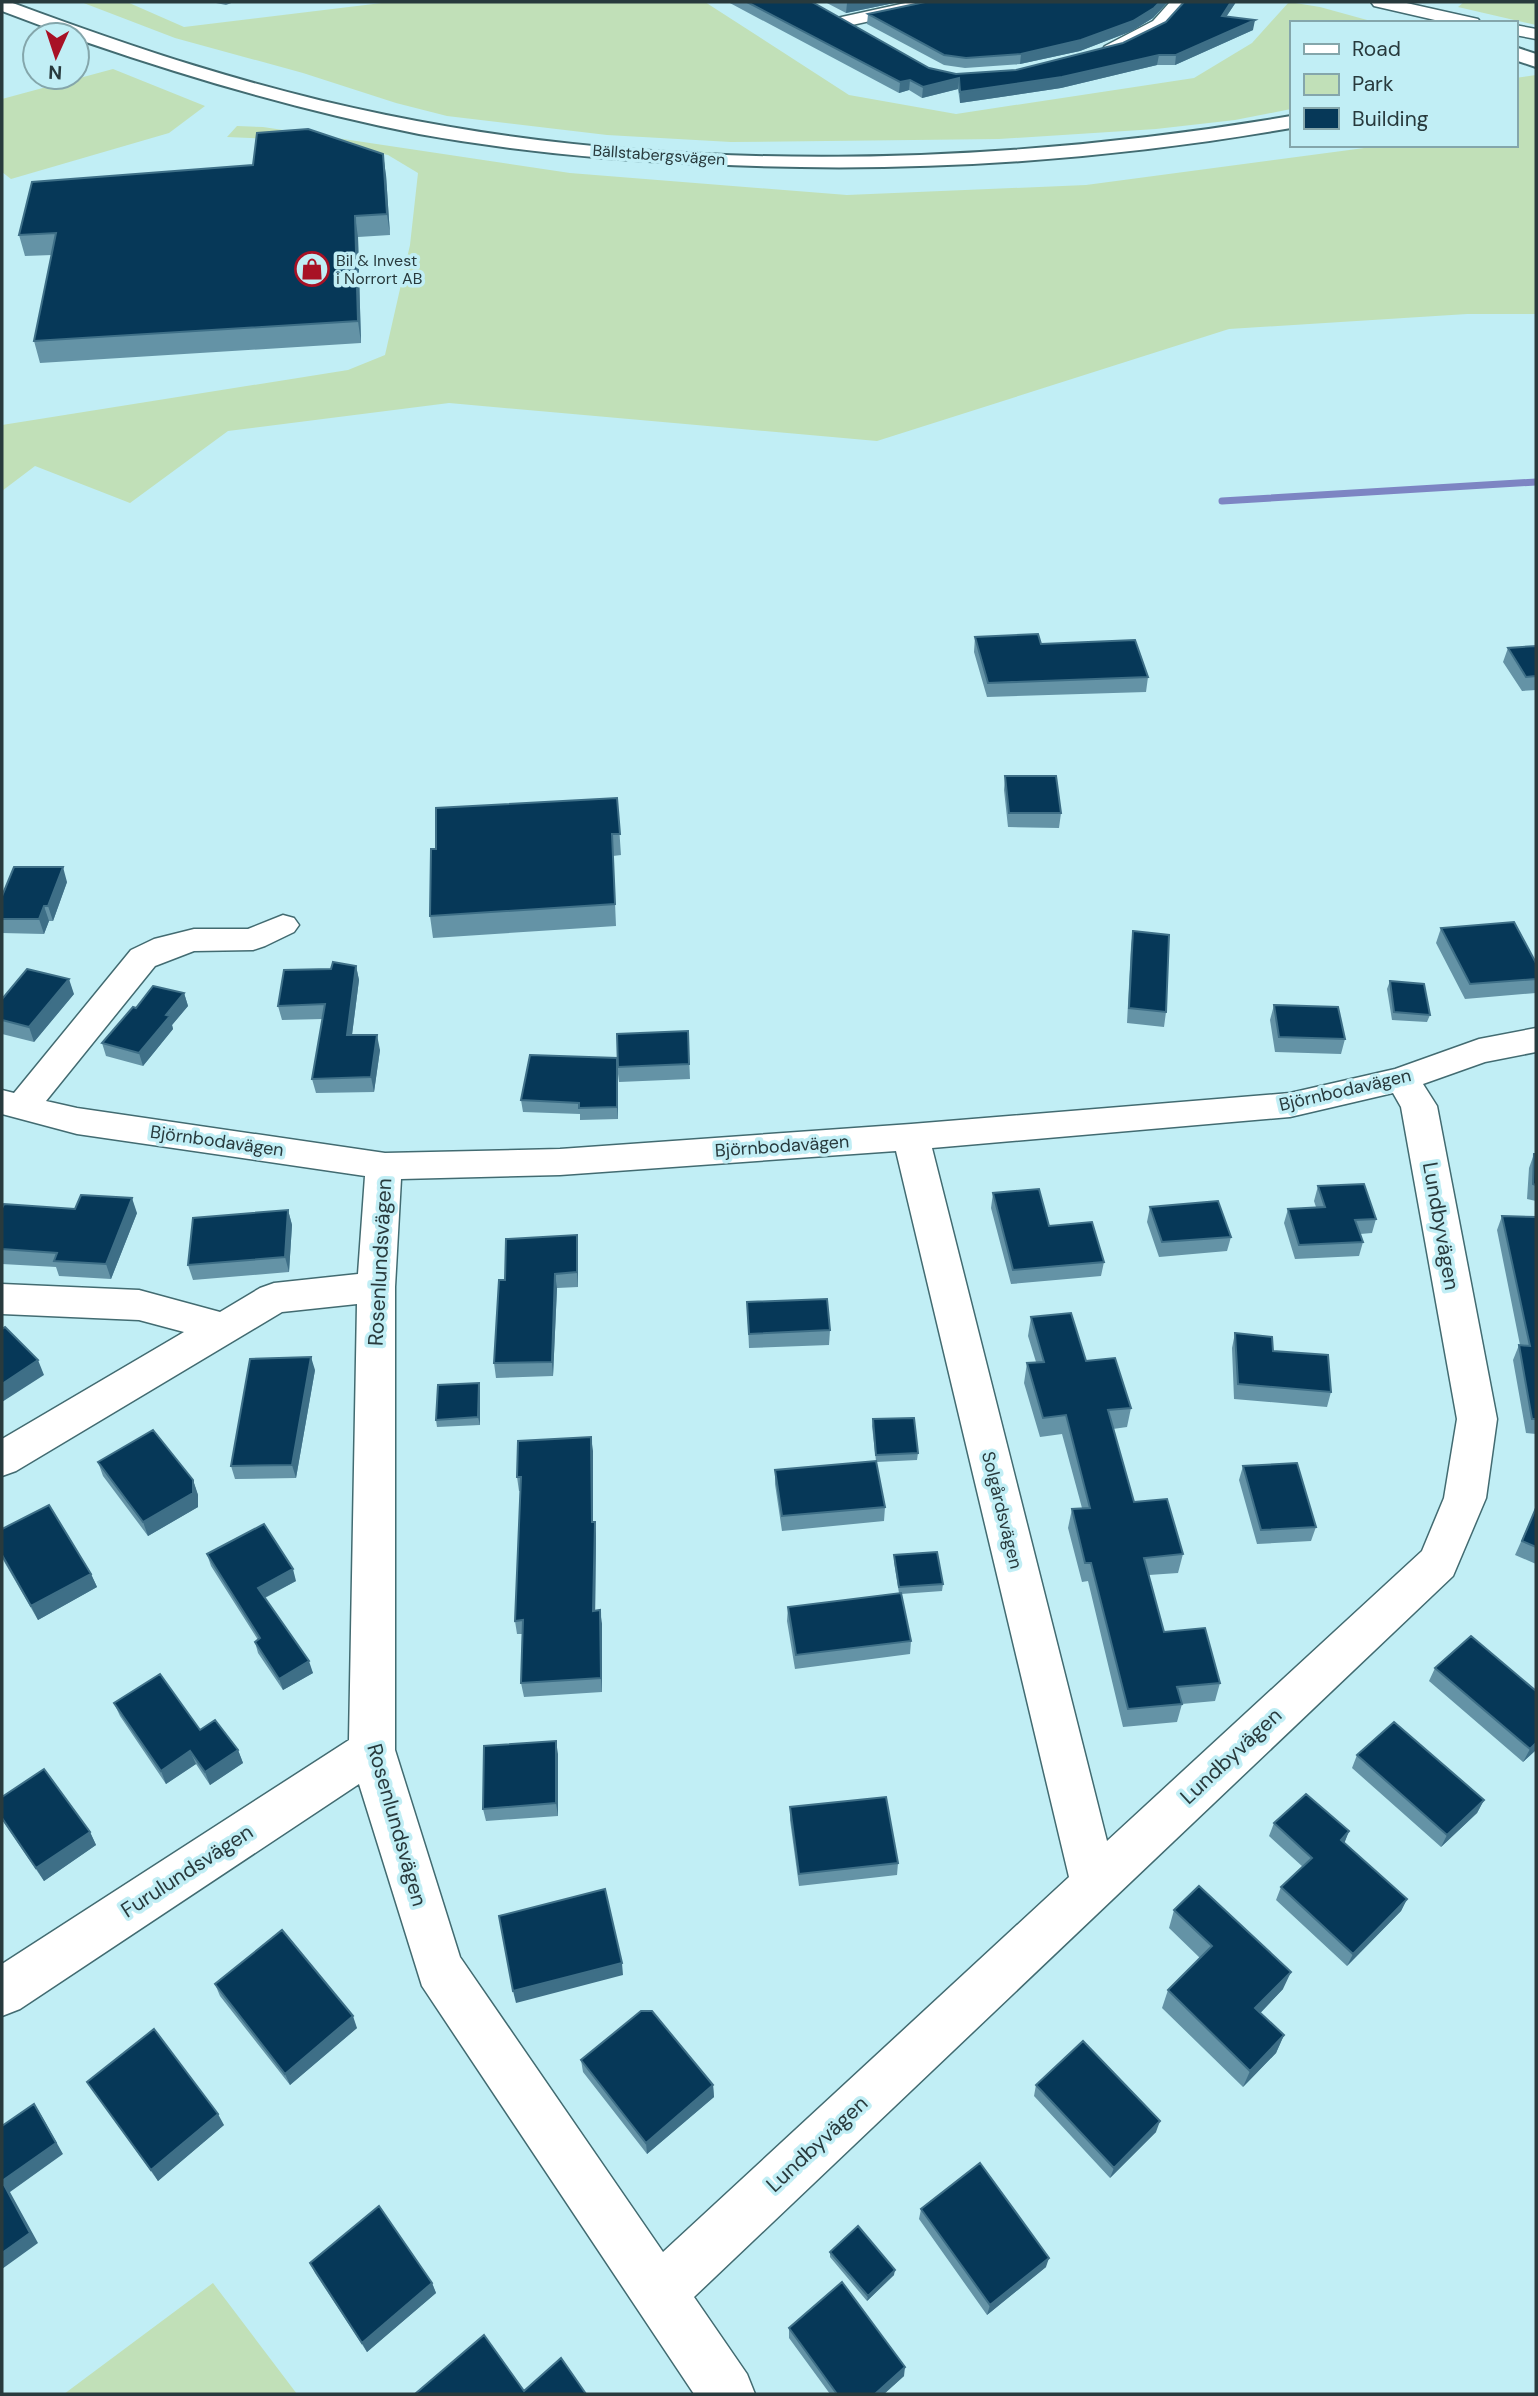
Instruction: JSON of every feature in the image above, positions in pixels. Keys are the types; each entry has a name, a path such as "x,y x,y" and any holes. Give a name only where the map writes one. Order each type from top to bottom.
{"street":[{"path":"867,34 837,19 932,2"},
{"path":"1093,55 1125,45 1160,25 1179,2"},
{"path":"1380,2 1463,21"},
{"name":"Bällstabergsvägen","path":"2,8 258,90 387,121 486,138 638,154 755,162 987,160 1205,139 1290,122"},
{"path":"1517,54 1536,61"},
{"path":"1517,64 1536,61"},
{"name":"Björnbodavägen","path":"284,925 253,939 194,940 166,947 143,958 12,1105 77,1121 385,1166 560,1162 911,1137 1290,1105 1402,1079 1479,1051 1536,1040"},
{"name":"Lundbyvägen","path":"659,2292 1438,1563 1465,1498 1477,1419 1419,1106 1402,1079"},
{"name":"Solgårdsvägen","path":"911,1137 1094,1883"},
{"name":"Rosenlundsvägen","path":"385,1166 380,1197 376,1287 372,1750 439,1969 727,2394"},
{"path":"2,1460 274,1298 376,1287"},
{"path":"2,1299 139,1305 225,1328"},
{"name":"Furulundsvägen","path":"2,1992 372,1750"}],"green space":[{"path":"81,2 127,2 184,27 390,2 705,2 849,95 956,114 1194,78 1252,43 1289,2 1320,7 1371,21 1290,21 1290,109 1235,120 1156,129 999,139 731,142 607,135 447,116 175,38"},
{"path":"1464,2 1536,2 1536,25 1458,7"},
{"path":"113,69 205,106 169,133 11,179 2,172 2,99 32,91 91,91 91,75"},
{"path":"1536,75 1536,314 1467,314 1229,329 877,441 449,403 228,431 130,503 35,466 2,491 2,425 348,370 385,355 410,245 418,173 388,155 319,141 227,137 237,126 263,127 570,173 847,195 1086,185 1372,147 1517,147 1517,78"},
{"path":"213,2283 297,2394 64,2394"}],"building":[{"path":"747,2 812,2 929,68 956,74 1016,70 1123,43 1166,22 1184,2 1231,2 1222,16 1255,20 1176,55 1159,55 1062,77 960,92 959,78 923,87 910,80 900,82"},
{"path":"925,2 1160,2 1133,21 1081,40 1021,54 966,58 944,55 868,14"},
{"path":"308,129 383,154 387,214 355,216 358,321 34,341 56,233 19,235 32,182 253,165 257,133"},
{"path":"1038,634 1041,644 1135,640 1148,677 988,683 975,637"},
{"path":"1536,646 1536,676 1526,677 1508,648"},
{"path":"1005,776 1056,776 1061,813 1009,813"},
{"path":"617,798 620,834 612,834 615,904 430,916 431,849 436,849 436,808"},
{"path":"14,867 63,867 48,906 44,906 39,919 2,919 2,896"},
{"path":"1514,922 1536,963 1536,979 1470,984 1441,928"},
{"path":"1133,931 1169,935 1166,1012 1129,1008"},
{"path":"333,962 356,966 347,1035 377,1035 371,1077 312,1079 325,1004 278,1006 284,970 331,969"},
{"path":"27,969 69,979 29,1027 2,1020 2,999"},
{"path":"1390,981 1424,984 1430,1015 1394,1012"},
{"path":"153,986 184,993 166,1015 170,1016 139,1053 102,1043 133,1007 136,1008"},
{"path":"1274,1005 1338,1007 1345,1039 1279,1037"},
{"path":"688,1031 689,1064 618,1067 617,1034"},
{"path":"530,1055 617,1058 617,1107 579,1108 579,1103 521,1100"},
{"path":"1536,1154 1536,1185 1533,1184"},
{"path":"1364,1184 1376,1219 1355,1220 1363,1242 1299,1245 1288,1209 1325,1207 1318,1186"},
{"path":"1039,1189 1049,1226 1092,1222 1104,1262 1013,1270 993,1193"},
{"path":"81,1195 132,1198 106,1264 54,1261 57,1253 2,1249 4,1204 75,1209"},
{"path":"1218,1201 1231,1237 1162,1242 1150,1207"},
{"path":"288,1210 285,1257 188,1265 193,1218"},
{"path":"1502,1216 1536,1217 1536,1419 1532,1419 1519,1345 1530,1346"},
{"path":"577,1235 577,1272 555,1274 552,1362 494,1363 499,1280 505,1280 506,1239"},
{"path":"827,1299 830,1330 749,1334 747,1302"},
{"path":"1071,1313 1086,1361 1115,1358 1131,1408 1108,1410 1134,1502 1167,1499 1183,1554 1144,1558 1164,1632 1205,1628 1220,1683 1177,1687 1182,1704 1128,1709 1091,1563 1085,1563 1072,1509 1090,1508 1066,1415 1043,1418 1027,1363 1044,1362 1031,1317"},
{"path":"5,1327 38,1360 2,1384 2,1329"},
{"path":"1235,1333 1272,1337 1273,1351 1328,1355 1331,1392 1238,1384"},
{"path":"311,1357 292,1465 231,1466 250,1359"},
{"path":"479,1383 478,1417 436,1420 438,1385"},
{"path":"914,1418 918,1453 876,1455 873,1419"},
{"path":"153,1430 193,1480 193,1493 143,1522 98,1462"},
{"path":"591,1437 592,1522 595,1522 593,1611 600,1610 601,1678 521,1683 523,1620 515,1621 521,1477 517,1477 518,1441"},
{"path":"876,1461 885,1507 782,1516 775,1470"},
{"path":"1297,1463 1316,1527 1261,1530 1243,1466"},
{"path":"49,1505 91,1574 31,1606 2,1555 2,1529"},
{"path":"1536,1508 1536,1547 1522,1541"},
{"path":"264,1524 293,1569 258,1588 309,1661 279,1679 255,1642 260,1638 207,1554"},
{"path":"937,1552 943,1584 899,1587 894,1555"},
{"path":"901,1593 911,1641 796,1655 788,1607"},
{"path":"1471,1636 1536,1691 1536,1743 1530,1749 1435,1668"},
{"path":"160,1674 200,1730 215,1720 238,1750 205,1772 190,1751 161,1771 114,1703"},
{"path":"1394,1722 1484,1800 1447,1835 1357,1755"},
{"path":"556,1741 556,1803 483,1809 484,1746"},
{"path":"44,1769 90,1832 36,1868 2,1818 2,1797"},
{"path":"1306,1794 1349,1831 1341,1840 1407,1899 1353,1954 1281,1887 1312,1858 1274,1823"},
{"path":"886,1797 898,1863 799,1874 790,1807"},
{"path":"1199,1886 1291,1972 1255,2008 1284,2035 1250,2071 1168,1990 1212,1946 1174,1910"},
{"path":"605,1889 622,1963 513,1991 499,1916"},
{"path":"282,1930 353,2016 285,2074 215,1984"},
{"path":"641,2011 652,2011 713,2085 646,2143 581,2060"},
{"path":"154,2029 218,2114 151,2170 87,2082"},
{"path":"1083,2041 1160,2121 1114,2168 1036,2085"},
{"path":"34,2104 56,2143 2,2181 2,2126"},
{"path":"980,2163 1049,2258 990,2305 921,2209"},
{"path":"2,2181 30,2233 2,2253"},
{"path":"379,2206 432,2283 362,2343 310,2263"},
{"path":"858,2226 895,2270 868,2296 830,2252"},
{"path":"842,2282 905,2367 875,2394 837,2394 789,2328"},
{"path":"484,2335 524,2391 561,2358 586,2394 415,2394"}],"waterway":[{"path":"1222,501 1536,482"}],"place":[{"name":"Bil & Invest i Norrort AB","path":"312,269"}]}
